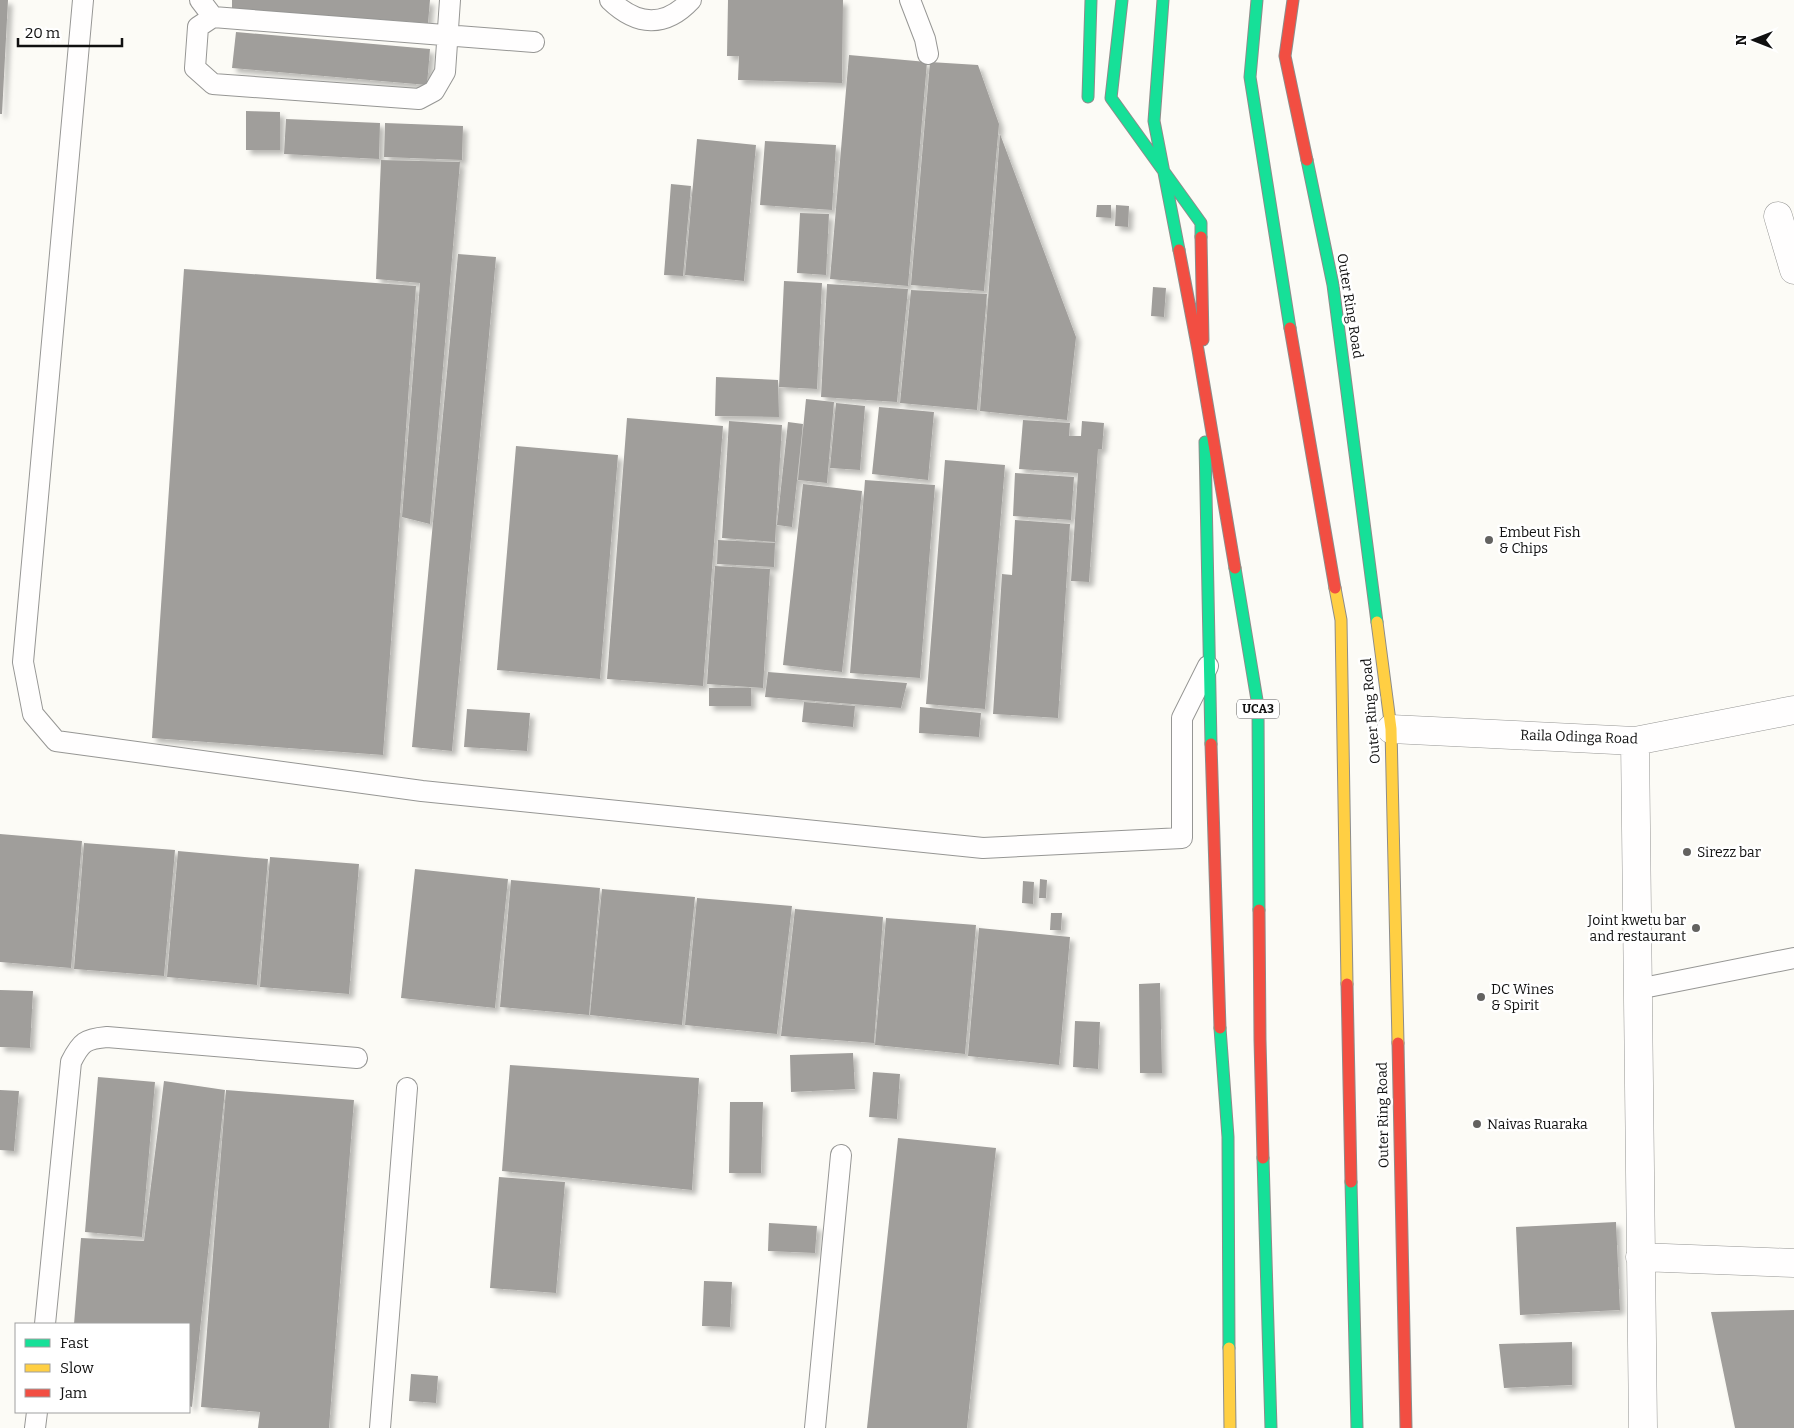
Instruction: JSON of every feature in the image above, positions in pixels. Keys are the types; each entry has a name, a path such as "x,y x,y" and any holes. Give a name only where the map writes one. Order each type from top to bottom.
{"main road":[{"path":"1088,97 1091,0"},
{"path":"1122,0 1111,98 1201,223 1219,1016 1228,1137 1230,1428"},
{"name":"UCA3","path":"1163,0 1154,121 1198,350 1258,706 1260,1040 1271,1428"},
{"name":"Outer Ring Road","path":"1257,0 1250,77 1280,274 1341,620 1348,1054 1357,1428"},
{"name":"Outer Ring Road","path":"1294,0 1285,56 1333,285 1391,729 1406,1428"}],"street":[{"path":"1778,216 1794,270"},
{"name":"Raila Odinga Road","path":"1391,729 1635,741 1794,710"},
{"path":"1635,741 1643,1428"},
{"path":"1640,1257 1794,1263"}],"lane":[{"path":"83,0 22,662 34,714 56,742 422,791 982,848 1182,838 1182,718 1210,662"},
{"path":"200,0 213,17"},
{"path":"450,0 447,35 445,72 434,91 419,100 213,84 195,68 198,27 213,17 447,35 534,42"},
{"path":"610,0 622,11 636,18 652,20 668,17 682,10 691,0"},
{"path":"910,0 925,39 928,54"},
{"path":"1638,989 1794,958"},
{"path":"45,1323 71,1062 78,1048 88,1039 107,1037 357,1058"},
{"path":"380,1428 407,1088"},
{"path":"815,1428 841,1155"},
{"path":"35,1428 37,1413"}],"building":[{"path":"0,0 8,0 2,114 0,114"},
{"path":"232,0 430,0 428,23 232,9"},
{"path":"728,0 843,0 842,83 738,80 739,56 727,56"},
{"path":"236,32 430,49 427,85 232,68"},
{"path":"849,55 927,62 908,286 830,279"},
{"path":"930,62 978,65 999,124 984,291 911,285"},
{"path":"246,111 280,112 280,150 246,150"},
{"path":"286,119 380,123 379,159 284,154"},
{"path":"385,123 463,126 462,160 384,157"},
{"path":"1000,134 1076,337 1067,420 980,411"},
{"path":"697,139 756,145 744,281 685,275"},
{"path":"765,141 836,145 832,210 760,205"},
{"path":"381,160 460,162 430,524 402,517 420,283 376,279"},
{"path":"671,184 691,186 683,276 664,275"},
{"path":"1097,205 1111,205 1111,218 1096,217"},
{"path":"1116,205 1129,206 1128,227 1115,226"},
{"path":"800,213 829,214 826,275 797,273"},
{"path":"458,254 496,257 452,751 412,747"},
{"path":"184,269 416,286 383,755 152,738"},
{"path":"784,281 822,283 817,389 779,387"},
{"path":"827,284 908,289 897,402 821,397"},
{"path":"1153,287 1166,288 1164,317 1151,316"},
{"path":"911,290 987,294 977,410 900,403"},
{"path":"716,377 778,380 779,417 715,416"},
{"path":"806,399 834,402 827,483 798,480"},
{"path":"836,403 865,406 860,470 830,468"},
{"path":"879,407 934,412 928,480 872,474"},
{"path":"627,418 723,426 703,686 607,679"},
{"path":"1023,420 1070,423 1069,436 1081,436 1082,421 1104,423 1102,449 1098,449 1089,582 1071,581 1078,473 1019,469"},
{"path":"729,421 782,425 775,542 722,538"},
{"path":"788,422 803,424 792,527 777,525"},
{"path":"516,446 618,455 600,679 497,670"},
{"path":"945,460 1005,465 985,709 926,704"},
{"path":"1015,473 1074,477 1071,520 1013,516"},
{"path":"865,480 935,485 920,678 850,673"},
{"path":"803,484 862,491 842,672 783,665"},
{"path":"1015,520 1070,524 1058,718 993,714 1002,574 1012,575"},
{"path":"718,540 775,543 774,567 717,564"},
{"path":"715,566 770,569 763,688 707,684"},
{"path":"768,672 907,683 901,708 765,697"},
{"path":"709,688 751,688 751,706 709,706"},
{"path":"804,702 855,706 853,727 802,722"},
{"path":"920,707 981,713 979,737 919,733"},
{"path":"467,709 530,713 527,751 464,747"},
{"path":"0,834 82,841 71,968 0,962"},
{"path":"84,843 175,850 164,976 74,969"},
{"path":"178,851 268,859 257,985 167,977"},
{"path":"270,857 359,864 349,994 260,987"},
{"path":"415,869 508,879 495,1008 401,998"},
{"path":"1040,879 1047,880 1046,898 1039,898"},
{"path":"511,880 600,888 589,1015 500,1007"},
{"path":"1023,881 1034,882 1033,904 1022,903"},
{"path":"602,889 695,897 682,1025 590,1015"},
{"path":"697,898 792,906 777,1034 685,1025"},
{"path":"795,909 883,917 874,1043 781,1036"},
{"path":"1051,913 1062,913 1061,930 1050,930"},
{"path":"886,918 976,925 965,1054 875,1045"},
{"path":"979,928 1070,937 1059,1065 968,1056"},
{"path":"1160,983 1162,1073 1140,1073 1139,984"},
{"path":"0,990 33,991 30,1048 0,1047"},
{"path":"1075,1021 1100,1022 1098,1069 1073,1067"},
{"path":"853,1053 855,1089 791,1092 790,1055"},
{"path":"510,1065 699,1078 692,1190 502,1171"},
{"path":"873,1072 900,1074 897,1119 869,1117"},
{"path":"98,1077 155,1082 142,1237 85,1232"},
{"path":"164,1081 225,1090 192,1407 190,1406 190,1323 74,1323 81,1238 144,1241"},
{"path":"0,1090 19,1091 14,1151 0,1150"},
{"path":"226,1090 354,1100 329,1428 258,1428 260,1412 201,1407"},
{"path":"730,1102 763,1102 761,1173 729,1173"},
{"path":"898,1138 996,1148 967,1428 867,1428"},
{"path":"499,1177 565,1182 556,1293 490,1288"},
{"path":"1616,1222 1620,1310 1520,1315 1516,1227"},
{"path":"769,1223 817,1226 815,1253 768,1251"},
{"path":"704,1281 732,1282 730,1327 702,1326"},
{"path":"1794,1310 1794,1428 1735,1428 1711,1312"},
{"path":"1572,1342 1572,1385 1504,1388 1499,1344"},
{"path":"411,1374 438,1376 436,1403 409,1401"}],"traffic: fast":[{"path":"1088,97 1091,0"},
{"path":"1122,0 1111,98 1201,223 1201,237"},
{"path":"1163,0 1154,121 1179,250"},
{"path":"1257,0 1250,77 1290,328"},
{"path":"1307,160 1333,285 1377,622"},
{"path":"1205,442 1211,744"},
{"path":"1235,568 1258,706 1259,910"},
{"path":"1220,1028 1228,1137 1229,1348"},
{"path":"1263,1158 1271,1428"},
{"path":"1351,1182 1357,1428"}],"traffic: slow":[{"path":"1335,588 1341,620 1347,984"},
{"path":"1377,622 1391,729 1398,1043"},
{"path":"1229,1348 1230,1428"}],"traffic: jam":[{"path":"1293,0 1285,56 1307,160"},
{"path":"1201,237 1203,340"},
{"path":"1179,250 1235,568"},
{"path":"1290,328 1335,588"},
{"path":"1211,744 1220,1028"},
{"path":"1259,910 1263,1158"},
{"path":"1347,984 1351,1182"},
{"path":"1398,1043 1406,1428"}],"place":[{"name":"Embeut Fish & Chips","path":"1489,540"},
{"name":"Sirezz bar","path":"1687,852"},
{"name":"Joint kwetu bar and restaurant","path":"1696,928"},
{"name":"DC Wines & Spirit","path":"1481,997"},
{"name":"Naivas Ruaraka","path":"1477,1124"}]}
